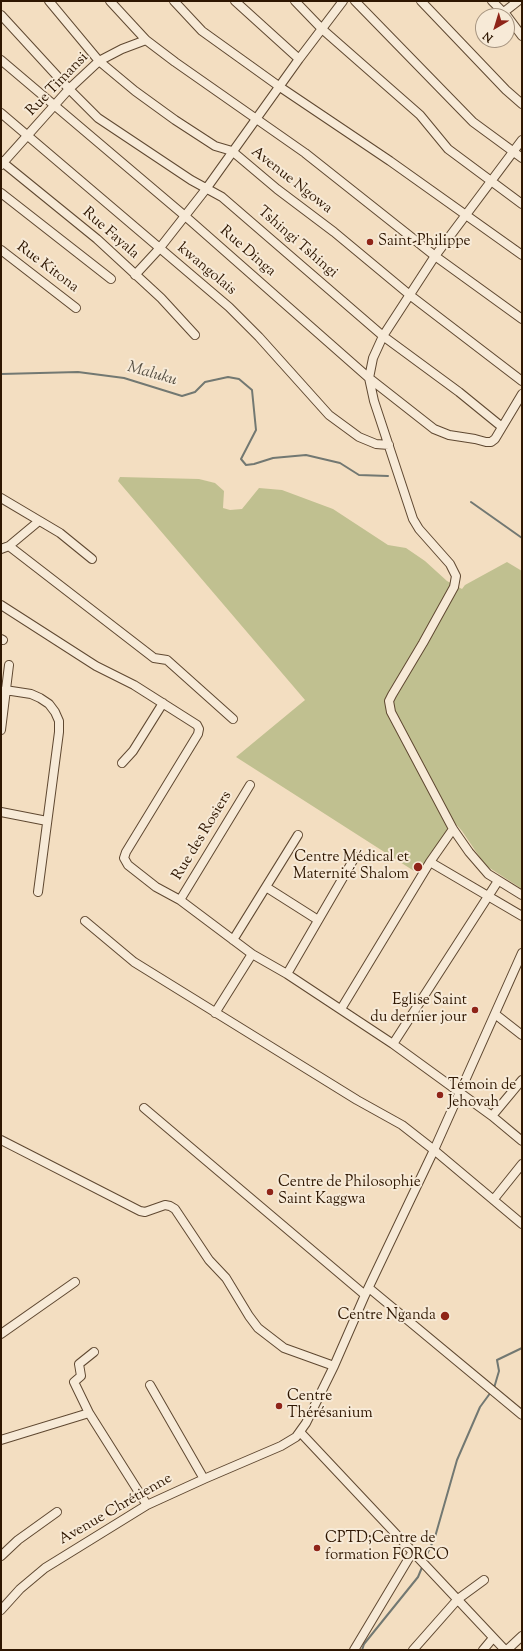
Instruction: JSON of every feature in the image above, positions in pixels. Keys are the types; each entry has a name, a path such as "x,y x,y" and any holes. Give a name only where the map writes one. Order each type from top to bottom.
{"street":[{"name":"Avenue Ngowa","path":"49,1 99,61 135,91 175,120 215,146 232,152 277,189 334,232 410,296 522,381"},
{"path":"110,1 146,40 256,120 305,153 435,256 522,319"},
{"path":"174,1 202,31 280,87 390,161 522,255"},
{"path":"235,1 299,59"},
{"path":"294,1 322,29 420,115 448,149 522,204"},
{"path":"135,275 159,249 206,189 299,59 343,1"},
{"path":"356,1 473,122 522,158"},
{"path":"420,1 506,90 522,104"},
{"name":"Tshingi Tshingi","path":"1,15 69,89 98,118 191,180 215,193 238,210 383,336 502,426"},
{"path":"515,27 522,36"},
{"name":"Rue Timansi","path":"2,163 69,89 99,61 122,49 146,40"},
{"name":"Rue Dinga","path":"1,60 185,216 369,378 438,432 491,442 495,439 502,426"},
{"name":"kwangolais","path":"1,113 159,249 190,273 254,332 329,415 363,439 376,444 389,444"},
{"path":"522,140 435,256 383,336 373,358 369,378 374,401 398,475 416,524 450,564 455,572 456,580 454,587 423,643 392,695 389,706 394,720 453,829 474,859 488,874 522,895"},
{"name":"Rue Fayala","path":"2,163 97,239 164,302 195,335"},
{"path":"1,193 111,279"},
{"name":"Rue Kitona","path":"1,250 76,308"},
{"path":"502,426 522,394"},
{"path":"1,498 60,533 92,559"},
{"path":"39,521 5,547 154,658 167,660 233,719"},
{"path":"1,605 96,666 134,685 197,725 199,732 124,858 128,865 156,887 180,900 252,954 341,1009 392,1044 460,1092 522,1141"},
{"path":"1,730 8,665"},
{"path":"5,690 31,694 40,698 49,704 59,721 59,732 38,892"},
{"path":"122,763 133,751 163,703"},
{"name":"Rue des Rosiers","path":"180,900 250,785"},
{"path":"1,812 47,821"},
{"path":"341,1009 430,862 453,829"},
{"path":"233,940 298,835"},
{"path":"286,974 355,857"},
{"path":"430,862 522,916"},
{"path":"392,1044 498,881"},
{"path":"266,887 318,920"},
{"path":"85,921 134,962 357,1100 398,1122 494,1199 522,1224"},
{"path":"522,953 496,1014 334,1366 306,1423 300,1432 413,1554 506,1650 522,1636"},
{"path":"215,1013 252,954"},
{"path":"496,1014 522,1035"},
{"path":"492,1116 522,1080"},
{"path":"144,1108 367,1292 489,1387 522,1415"},
{"path":"1,1140 140,1211 145,1212 166,1204 170,1206 174,1209 209,1260 226,1278 258,1328 284,1348 334,1366"},
{"path":"494,1199 522,1164"},
{"path":"1,1334 74,1282"},
{"path":"94,1352 79,1364 81,1376 74,1382 89,1413 147,1506"},
{"path":"150,1385 204,1479"},
{"path":"1,1440 89,1413"},
{"name":"Avenue Chrétienne","path":"1,1610 20,1589 45,1568 147,1506 204,1479 281,1446 296,1437 300,1432"},
{"path":"1,1556 18,1540 57,1512"},
{"path":"354,1650 413,1554"},
{"path":"413,1650 458,1599 484,1580"},
{"path":"483,1650 493,1638"}],"green space":[{"path":"120,477 199,479 215,483 224,491 223,508 230,510 242,509 259,488 282,490 333,509 388,545 406,548 425,561 447,581 462,589 465,585 507,562 522,571 522,889 485,865 462,831 454,822 425,865 420,861 414,871 236,757 305,700 118,481"}],"waterway":[{"name":"Maluku","path":"1,374 78,372 124,378 182,396 195,392 205,382 228,377 239,379 252,390 256,430 241,459 246,465 273,458 306,455 340,463 359,475 388,476"},
{"path":"471,502 522,538"},
{"path":"494,1388 499,1371 497,1360 522,1348"},
{"path":"424,1561 435,1537 457,1460 480,1407 491,1392"},
{"path":"362,1650 364,1644 418,1577 423,1565"}],"place":[{"name":"Saint-Philippe","path":"370,242"},
{"name":"Centre Médical et Maternité Shalom","path":"418,867"},
{"name":"Eglise Saint du dernier jour","path":"475,1010"},
{"name":"Témoin de Jehovah","path":"440,1095"},
{"name":"Centre de Philosophie Saint Kaggwa","path":"270,1192"},
{"name":"Centre Nganda","path":"445,1316"},
{"name":"Centre Thérésanium","path":"279,1406"},
{"name":"CPTD;Centre de formation FORCO","path":"317,1548"}]}
